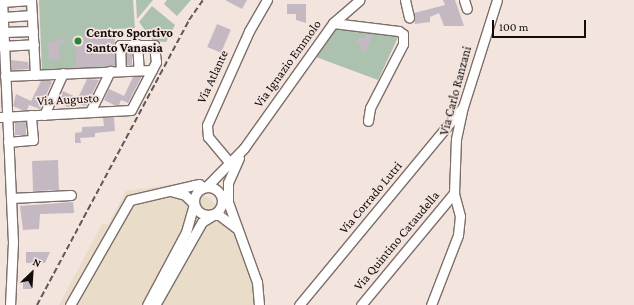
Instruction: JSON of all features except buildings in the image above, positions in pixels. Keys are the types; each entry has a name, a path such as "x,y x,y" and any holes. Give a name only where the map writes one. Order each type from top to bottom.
{"street":[{"path":"10,305 13,262 8,142 3,116 5,76 2,46 2,1 31,0 35,75"},
{"name":"Via Atlante","path":"230,163 208,137 207,125 249,31 267,0"},
{"name":"Via Ignazio Emmolo","path":"244,148 333,23 359,0"},
{"path":"405,0 409,18"},
{"name":"Via Carlo Ranzani","path":"430,305 458,236 460,216 454,193 454,151 463,107 497,0"},
{"path":"3,17 32,15"},
{"path":"333,23 399,30 403,34 403,44 370,108 368,121"},
{"path":"3,32 33,31"},
{"path":"5,76 152,70 156,62 152,43 137,45 120,44 121,71"},
{"path":"2,46 34,44"},
{"path":"137,45 139,70"},
{"name":"Via Augusto","path":"3,116 131,110 152,70"},
{"path":"90,112 110,71"},
{"path":"44,114 63,73"},
{"name":"Via Corrado Lutri","path":"299,305 463,107"},
{"path":"8,142 33,140 31,115"},
{"path":"147,305 186,232 196,193 206,188 244,148"},
{"path":"155,305 194,232 213,215 223,198 244,148"},
{"path":"70,305 125,205 136,197 171,191 194,185 220,174"},
{"path":"194,185 206,188 223,198 238,230 257,282 259,305"},
{"path":"171,191 185,195 194,204 200,214 225,217 238,230"},
{"name":"Via Quintino Cataudella","path":"360,305 454,193"},
{"path":"11,198 71,195"}],"shaded area":[{"path":"182,183 209,198 225,212 252,279 256,305 59,305 102,224 108,224 126,191"}],"green space":[{"name":"Centro Sportivo Santo Vanasia","path":"39,0 133,0 135,28 114,29 116,67 42,70"},
{"path":"136,0 153,0 137,19"},
{"path":"167,0 191,0 177,16 164,4"},
{"path":"152,6 175,25 166,42 153,41 139,22"},
{"path":"337,28 400,33 378,80 316,57"}],"railway":[{"path":"37,305 189,20 203,0"}],"place":[{"name":"Centro Sportivo Santo Vanasia","path":"78,41"}]}
